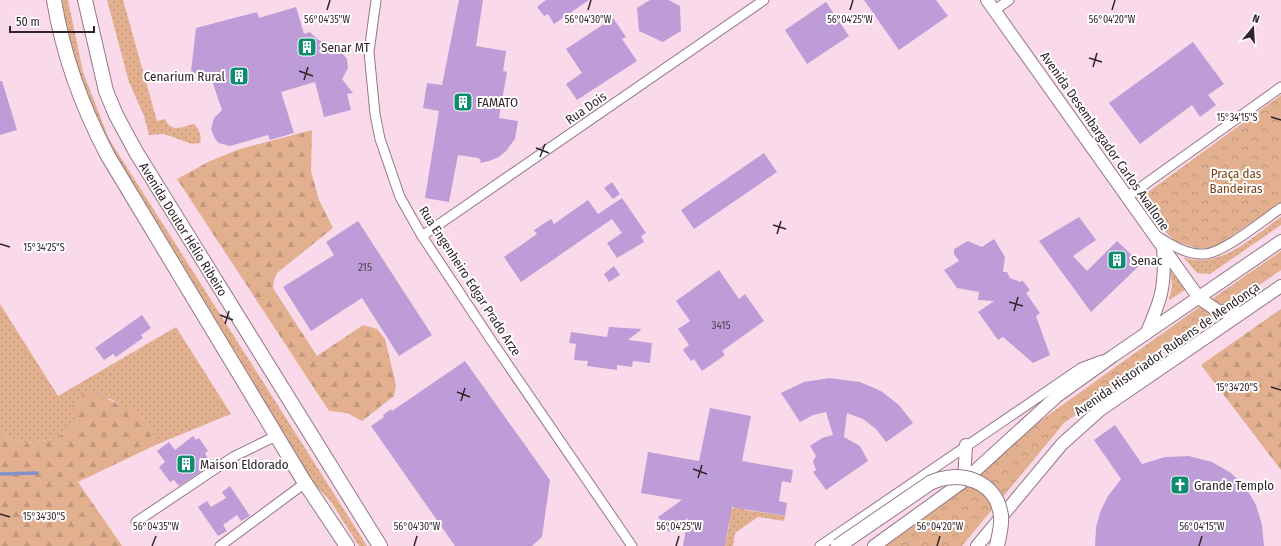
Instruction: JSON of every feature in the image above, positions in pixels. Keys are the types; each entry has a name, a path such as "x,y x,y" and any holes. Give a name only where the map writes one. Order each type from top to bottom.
{"main road":[{"name":"Avenida Doutor Hélio Ribeiro","path":"54,0 66,55 92,126 108,156 344,545"},
{"name":"Avenida Doutor Hélio Ribeiro","path":"85,0 106,91 116,115 132,146 380,546"},
{"name":"Avenida Desembargador Carlos Avallone","path":"991,5 1199,298"},
{"name":"Avenida Historiador Rubens de Mendonça","path":"874,546 964,481 1056,397 1113,356 1281,242"},
{"path":"1146,334 1160,302 1164,285 1163,247"},
{"name":"Avenida Historiador Rubens de Mendonça","path":"976,546 1062,444 1100,410 1281,286"},
{"path":"1199,298 1218,311 1240,313"},
{"path":"964,481 966,445"},
{"path":"838,546 930,483 941,478 955,476 977,481 988,489 995,498 1001,520 997,546"},
{"path":"882,546 891,534"}],"street":[{"name":"Rua Engenheiro Edgar Prado Arze","path":"376,0 369,52 375,114 380,139 400,197 422,236 632,546"},
{"name":"Rua Dois","path":"422,236 764,0"},
{"path":"991,5 1009,0"},
{"path":"1127,197 1281,87"},
{"path":"1154,234 1172,246 1205,254 1215,251 1231,242 1281,208"},
{"name":"Avenida Historiador Rubens de Mendonça","path":"820,546 1081,368 1113,356"},
{"path":"136,522 232,457 278,435"},
{"path":"220,546 305,483"}],"green space":[{"path":"54,0 68,0 83,72 109,139 367,546 359,546 331,502 312,481 108,155"},
{"path":"107,0 123,0 157,121 165,119 170,126 174,128 194,124 200,133 200,143 192,144 164,134 149,135 144,116 129,82"},
{"name":"Praça das Bandeiras","path":"1281,95 1281,203 1213,248 1197,248 1177,242 1156,224 1140,198"},
{"path":"312,130 311,171 319,200 333,228 277,273 273,288 317,356 363,325 377,329 385,339 396,385 394,396 362,421 347,413 329,411 177,179 210,161 240,149"},
{"path":"1281,217 1281,225 1210,274 1197,273 1183,257 1196,260 1222,256 1247,242"},
{"path":"1281,251 1281,270 1231,305 1221,305 1212,299"},
{"path":"1170,270 1185,290 1169,300 1172,286"},
{"path":"0,304 58,396 176,327 231,414 160,443 139,413 127,409 109,398 78,420 73,428 53,439 23,443 0,434"},
{"path":"1202,305 1216,316 1064,423 962,546 882,546 1026,431"},
{"path":"1281,309 1281,470 1201,365"},
{"path":"94,393 139,413 160,443 78,482 122,546 0,546 0,434 23,443 53,439 73,428 78,420 72,406 84,395"},
{"path":"737,505 746,510 785,516 784,521 758,517 735,533 733,546 725,546 730,521 725,520 731,510"}],"building":[{"name":"FAMATO","path":"459,0 483,0 476,46 506,51 503,71 507,72 499,118 518,121 515,139 506,151 499,157 480,163 481,160 478,158 458,155 449,202 425,198 439,111 423,108 427,83 442,85"},
{"path":"546,0 589,0 554,24 548,14 544,16 537,7"},
{"path":"650,0 669,0 680,6 681,31 663,42 639,31 637,8"},
{"path":"864,0 936,0 948,16 899,50"},
{"path":"826,2 849,36 807,64 785,30"},
{"name":"Cenarium Rural","path":"296,7 304,34 310,32 317,39 341,52 347,59 348,68 342,79 353,93 347,94 351,110 324,117 315,82 281,92 294,133 270,140 268,135 230,146 219,143 215,139 211,129 214,118 222,110 212,81 191,71 196,28 257,12 259,18"},
{"path":"613,18 626,37 622,39 637,61 577,100 566,84 582,73 566,49"},
{"path":"1193,42 1224,84 1208,95 1216,105 1200,117 1192,105 1140,144 1109,103"},
{"path":"0,81 2,81 17,130 0,135"},
{"path":"764,153 777,172 694,229 681,210"},
{"path":"612,182 620,194 613,199 604,188"},
{"path":"622,198 646,233 641,236 644,242 617,258 607,243 622,233 612,219 521,282 504,257 537,234 534,230 551,219 554,224 588,200 598,214"},
{"name":"Senac","path":"1079,217 1096,240 1073,256 1087,271 1117,241 1141,264 1091,312 1039,241"},
{"path":"358,221 432,335 399,356 362,298 311,331 283,287 334,255 326,242"},
{"path":"994,239 1005,257 1003,272 1007,272 1010,278 1021,282 1022,280 1030,290 1026,293 1040,313 1036,316 1050,355 1033,363 1003,337 998,340 978,312 994,301 978,300 979,292 957,288 944,270 959,261 954,254 954,249 968,241 982,247"},
{"path":"614,266 620,275 609,282 604,274"},
{"path":"719,270 739,299 745,294 764,321 722,351 725,355 702,371 694,359 691,361 683,350 689,345 678,329 690,321 676,301"},
{"path":"142,315 151,328 141,335 143,338 116,357 113,354 104,360 95,348"},
{"path":"609,327 642,329 628,340 652,343 650,363 633,361 632,367 617,365 617,370 587,366 588,361 574,360 576,344 569,343 571,332 607,337"},
{"path":"465,361 550,480 542,537 532,546 455,546 371,426 384,417 383,415 391,409 392,411"},
{"path":"829,378 860,382 881,391 899,405 913,423 886,442 876,429 863,419 847,413 844,437 860,446 868,461 826,490 813,472 816,470 813,461 816,456 810,446 822,438 833,435 826,412 813,415 800,422 781,393 804,382"},
{"path":"710,408 751,416 742,461 793,470 791,483 782,481 779,501 787,503 785,516 732,507 725,546 683,546 688,518 669,532 658,517 682,500 641,493 648,452 699,461"},
{"name":"Grande Templo","path":"1115,425 1142,464 1165,457 1189,456 1212,462 1231,473 1246,488 1256,505 1262,525 1264,546 1095,546 1096,527 1101,510 1108,496 1121,479 1094,440"},
{"name":"Maison Eldorado","path":"193,436 196,440 199,438 208,451 205,453 211,465 179,486 174,480 170,482 159,467 165,462 157,451 169,442 175,450"},
{"path":"230,486 250,516 241,521 237,515 223,525 227,531 218,536 198,507 207,501 211,507 226,498 222,492"}],"waterway":[{"path":"0,474 37,473"}],"place":[{"name":"Senar MT","path":"307,47"},
{"name":"Cenarium Rural","path":"239,76"},
{"name":"FAMATO","path":"463,102"},
{"name":"Senac","path":"1117,260"},
{"name":"Maison Eldorado","path":"186,464"},
{"name":"Grande Templo","path":"1180,485"}]}
